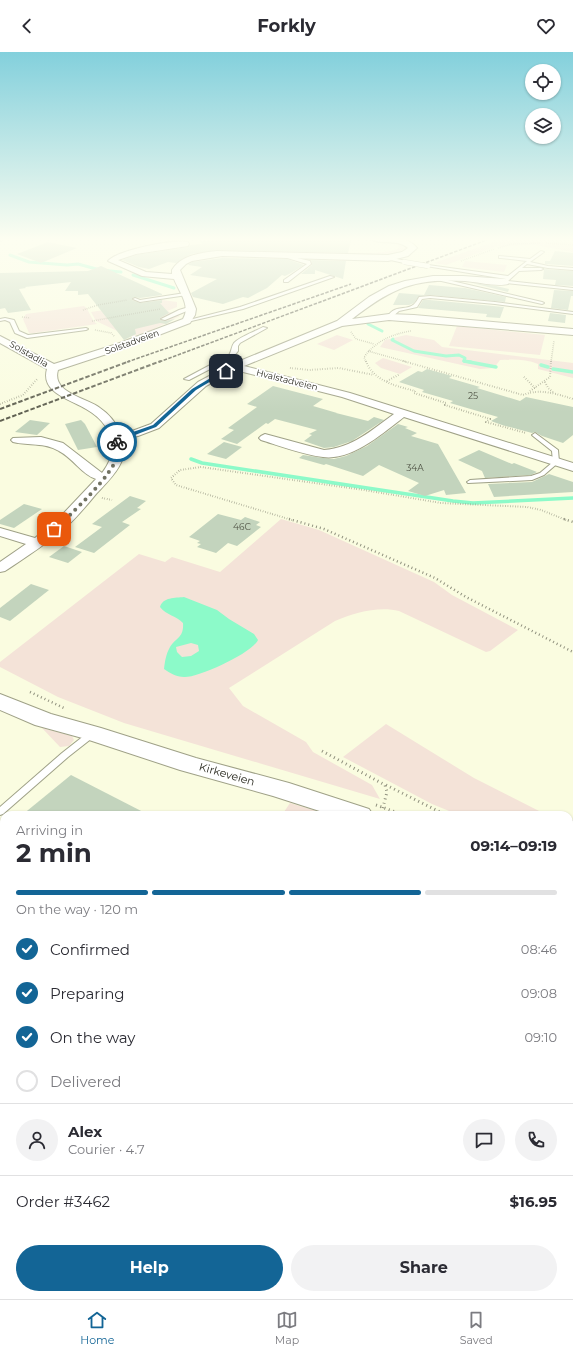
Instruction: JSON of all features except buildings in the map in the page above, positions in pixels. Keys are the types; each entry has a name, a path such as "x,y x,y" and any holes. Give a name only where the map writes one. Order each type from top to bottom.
{"main road":[{"name":"Kirkeveien","path":"0,690 93,733"},
{"name":"Kirkeveien","path":"0,701 43,720 93,733 189,764 280,789 348,811"}],"street":[{"path":"186,296 192,307 192,315 187,321"},
{"path":"0,568 37,543 62,523 104,478 113,466 118,454 117,436 134,434 155,426 202,384 234,367 340,323 377,296"},
{"path":"340,323 389,317 449,320 573,332"},
{"name":"Solstadveien","path":"53,368 121,346 187,321"},
{"name":"Solstadlia","path":"0,339 53,368 51,375 58,391 96,410 114,429 117,436"},
{"name":"Hvalstadveien","path":"234,367 346,395 573,467"},
{"path":"264,438 324,454 334,454 349,450 402,413"},
{"path":"17,440 31,439 49,442 65,449 96,476 104,478"},
{"path":"0,532 37,543"}],"lane":[{"path":"135,299 140,301 171,296"},
{"path":"187,321 203,318 275,296"},
{"path":"513,296 542,303"},
{"path":"389,317 390,314 399,310 415,306 421,298 430,297 495,303 573,313"},
{"path":"163,319 175,315 181,309 192,307"},
{"path":"0,320 6,319 12,322 17,332 27,337 86,329"},
{"path":"187,379 224,360 235,351 235,346 238,342 265,328"},
{"path":"470,482 532,478 542,474 556,462 555,450 535,435"},
{"path":"1,811 65,755 93,733"}],"path":[{"path":"83,310 98,305 135,299"},
{"path":"92,321 117,316"},
{"path":"340,323 350,330 356,338 374,344"},
{"path":"86,329 111,333 117,339"},
{"path":"374,375 366,365 364,358 374,344 396,334 414,331"},
{"path":"368,351 523,395 545,382 550,377 551,355 556,331"},
{"path":"0,404 23,395 43,372 53,368"},
{"path":"289,368 309,370 339,368 374,375 386,382 446,403 446,405 490,418 486,422 509,430 535,435"},
{"path":"386,382 400,374"},
{"path":"524,377 535,388"},
{"path":"545,382 548,388 555,394"},
{"path":"530,391 555,394 573,399"},
{"path":"573,522 541,510 527,507 441,503 364,490 201,467 186,468 173,474 171,478 176,485 324,529 436,578 466,597 573,652"},
{"path":"322,751 385,785 438,811"},
{"path":"382,811 387,792 385,785"}],"shaded area":[{"path":"162,300 177,302 177,307 167,311 180,316 150,331 130,337 96,321 91,312 157,302"},
{"path":"84,306 97,324 29,333 23,319 26,314"},
{"path":"457,326 545,335 540,355 449,346"},
{"path":"337,335 353,340 334,350 317,344"},
{"path":"406,335 434,340 442,347 573,363 573,378 538,369 538,364 524,360 500,360 494,368 480,369 380,347 385,340"},
{"path":"383,358 412,367 400,374 381,368 375,363"},
{"path":"281,519 319,530 434,582 452,595 518,630 490,651 486,652 399,611 383,609 366,611 335,621 229,688 243,706 306,742 313,752 372,785 380,799 124,723 58,697 0,667 0,662 139,554 165,562 172,557 220,572"},
{"path":"184,597 217,610 254,634 258,640 254,645 236,658 201,673 184,677 178,676 164,669 170,647 181,635 183,623 162,610 160,607 164,601","holes":["191,643 198,645 199,651 191,656 182,657 177,652 176,647"]},
{"path":"386,724 474,778 539,811 449,811 432,804 343,757"},
{"path":"42,728 72,736 74,740 69,746 60,747"},
{"path":"290,803 317,811 285,811"}],"waterway":[{"path":"368,324 382,331"},
{"path":"393,339 392,340 414,351 446,356 459,355 465,358 464,361"},
{"path":"464,361 471,362"},
{"path":"464,361 496,367"},
{"path":"541,365 548,367"},
{"path":"553,369 573,372"},
{"path":"191,459 202,463 453,501 473,503 573,498"}],"railway":[{"path":"127,362 316,296"},
{"path":"159,362 336,296"},
{"path":"0,409 130,361"},
{"path":"0,421 161,361"}],"way so far":[{"path":"54,529 62,523 104,478 113,466 118,454 117,442"}],"route":[{"path":"117,442 117,436 134,434 155,426 194,390 226,371"}]}
